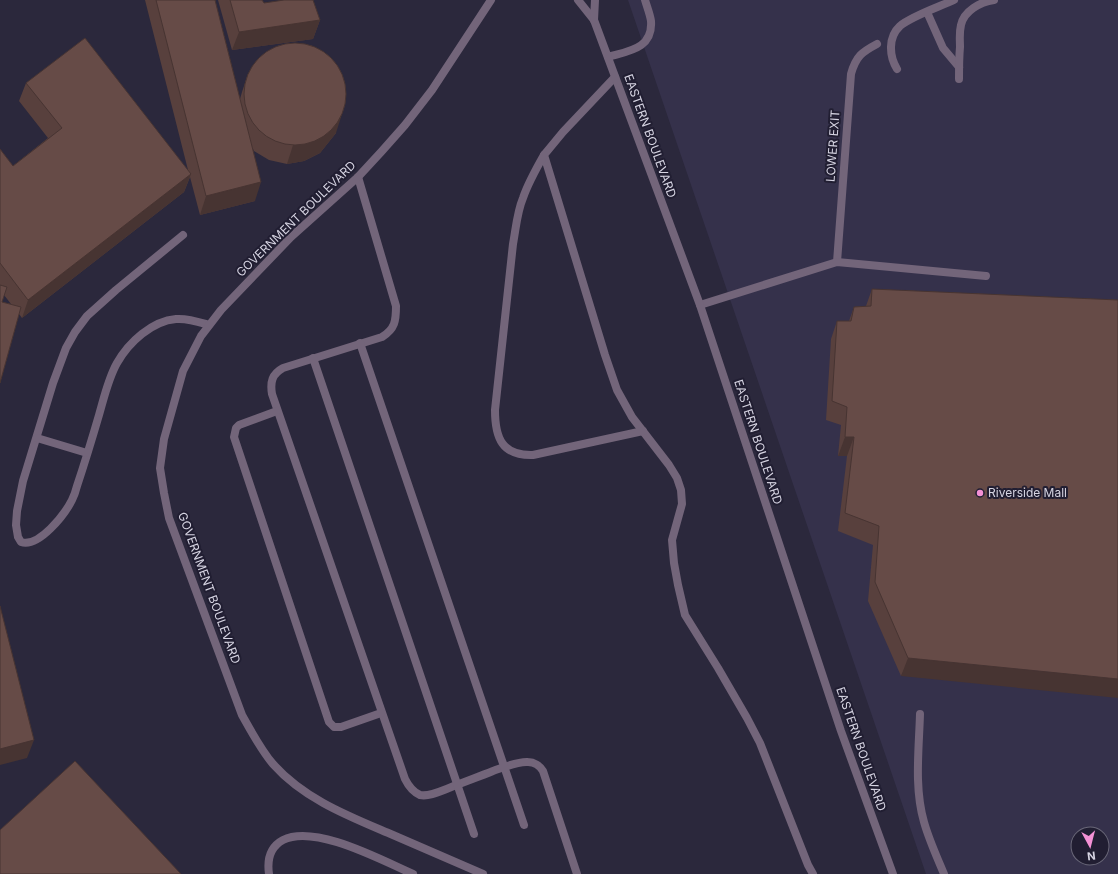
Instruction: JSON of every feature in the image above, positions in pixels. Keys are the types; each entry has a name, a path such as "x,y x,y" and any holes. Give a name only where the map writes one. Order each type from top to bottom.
{"street":[{"name":"GOVERNMENT BOULEVARD","path":"483,874 346,815 309,794 290,780 273,764 242,715 171,523 160,468 164,439 183,371 201,336 221,310 291,237 358,177 405,125 432,90 491,0"},
{"name":"EASTERN BOULEVARD","path":"578,0 594,20 700,305 890,873"},
{"name":"EASTERN BOULEVARD","path":"594,20 595,0"},
{"path":"608,57 637,48 648,40 650,35 651,20 646,0"},
{"path":"897,69 891,52 892,38 896,31 907,22 954,0"},
{"path":"959,79 960,34 961,25 964,18 969,11 976,6 994,0"},
{"path":"927,12 943,48 959,67"},
{"name":"LOWER EXIT","path":"837,262 851,74 856,58 867,49 877,44"},
{"path":"615,77 563,132 544,155 522,198 514,244 495,410 496,430 499,440 505,447 514,453 523,456 643,431"},
{"path":"544,155 617,390 632,417 669,465 677,478 681,490 682,504 672,540 674,563 685,615 700,637 747,718 760,744 808,865 813,874"},
{"path":"358,177 396,306 394,326 390,332 382,337 283,368 274,375 271,380 272,394 277,411 381,713 405,779 412,790 420,795 437,793 505,767 528,762 536,764 541,767 547,782 577,874"},
{"path":"182,235 87,316 75,332 66,348 53,383 23,481 17,511 16,525 18,535 23,543 29,542 44,535 61,516 71,500 78,486 106,388 117,363 129,347 146,331 167,320 187,319 210,325"},
{"path":"700,305 837,262 986,276"},
{"path":"360,343 524,825"},
{"path":"313,358 474,834"},
{"path":"277,411 240,425 236,428 234,437 329,722 334,727 341,727 381,713"},
{"path":"36,438 87,453"},
{"path":"920,714 918,777 921,802 928,835 944,874"},
{"path":"269,874 269,858 273,848 279,842 287,838 315,836 359,851 412,874"}],"shaded area":[{"name":"Riverside Mall","path":"628,0 1118,0 1118,874 926,874"}],"building":[{"path":"156,0 215,0 261,182 206,196"},
{"path":"230,0 262,0 264,3 284,0 313,0 320,20 239,32"},
{"path":"85,38 191,174 28,300 0,263 0,149 13,166 62,128 26,83"},
{"path":"295,43 314,47 331,58 342,75 346,94 342,113 331,130 314,141 295,145 276,141 259,130 248,113 244,94 248,75 259,58 276,47"},
{"path":"0,285 7,287 2,302 21,307 0,383"},
{"name":"Riverside Mall","path":"872,289 1118,300 1118,679 908,658 875,582 879,526 845,513 854,437 845,437 847,407 832,401 837,321 851,321 854,307 871,306"},
{"path":"0,606 34,740 0,749"},
{"path":"75,761 181,874 0,874 0,830"}],"place":[{"name":"Riverside Mall","path":"980,493"}]}
